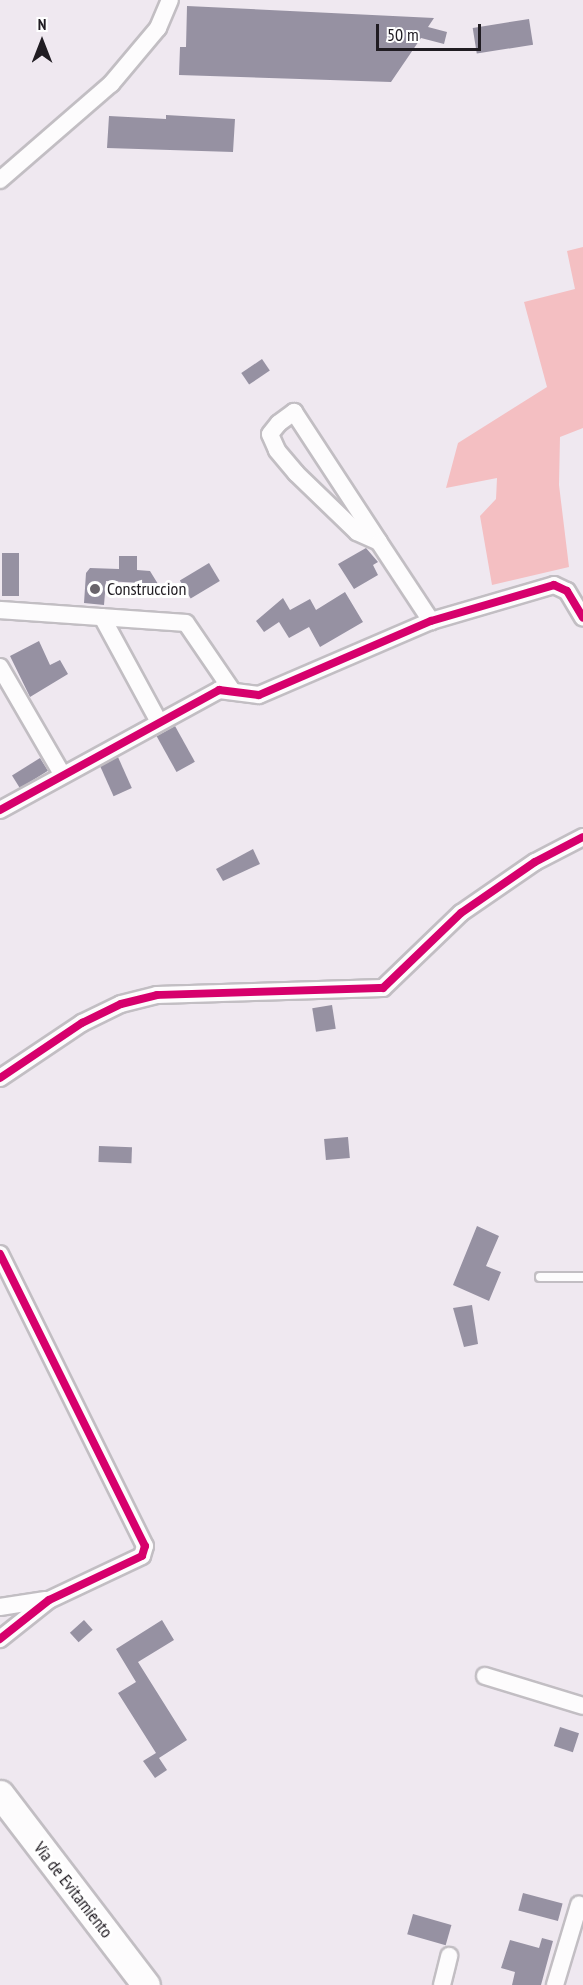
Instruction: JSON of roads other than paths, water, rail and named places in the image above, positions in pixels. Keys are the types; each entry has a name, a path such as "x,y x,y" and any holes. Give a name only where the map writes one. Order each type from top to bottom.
{"highway":[{"name":"Vía de Evitamiento","path":"0,1794 146,1985"}],"street":[{"path":"0,180 111,84 158,28 170,0"},
{"path":"379,542 357,532 296,473 277,450 270,434 279,423 294,412 431,621"},
{"path":"0,810 158,720 219,690 231,689 259,694 293,683 431,621 554,585 567,591 583,618"},
{"path":"0,610 186,623 231,689"},
{"path":"102,616 158,720"},
{"path":"0,667 62,774"},
{"path":"0,1078 82,1023 130,1002 157,996 383,988 461,913 535,862 583,837"},
{"path":"0,1254 145,1546 138,1559 49,1600 0,1639"},
{"path":"0,1607 49,1600"},
{"path":"485,1676 583,1706"},
{"path":"555,1985 579,1905"},
{"path":"442,1985 449,1956"}],"lane":[{"path":"540,1277 583,1277"}],"place":[{"name":"Construccion","path":"95,589"}]}
